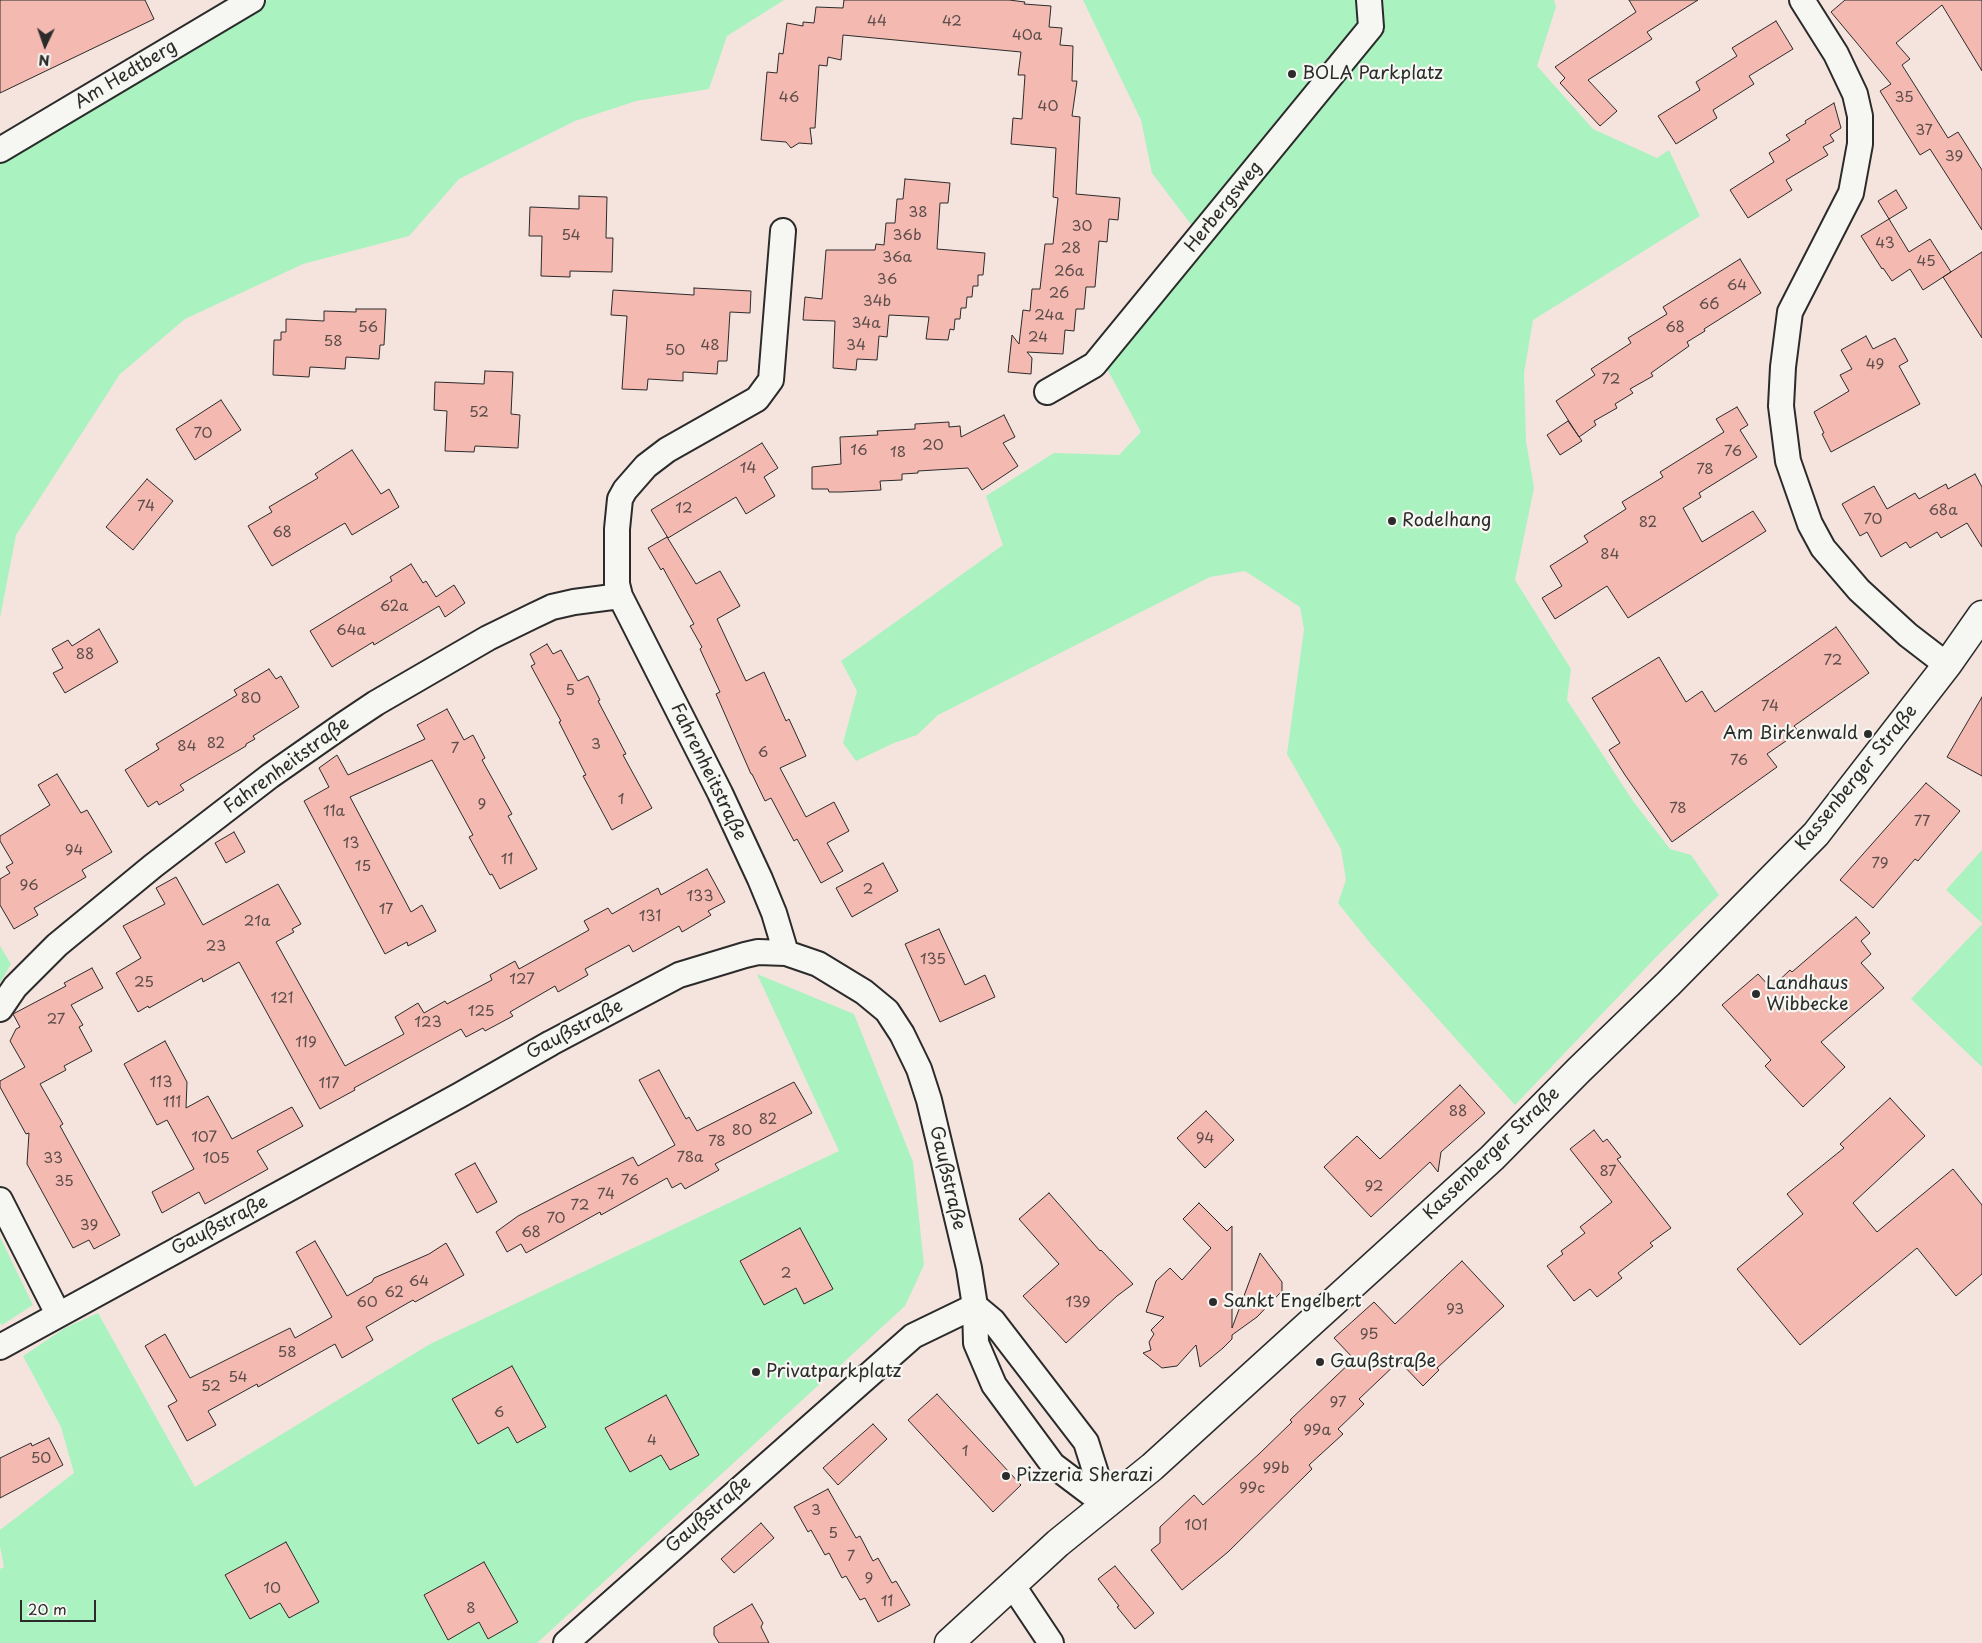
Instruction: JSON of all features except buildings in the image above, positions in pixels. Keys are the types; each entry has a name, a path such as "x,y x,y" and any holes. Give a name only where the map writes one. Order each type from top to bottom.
{"street":[{"name":"Am Hedtberg","path":"0,150 252,0"},
{"name":"Herbergsweg","path":"1047,392 1094,365 1100,358 1371,27 1368,0"},
{"path":"1802,0 1836,54 1855,94 1860,116 1860,144 1851,193 1790,312 1780,406 1788,461 1810,524 1824,548 1859,590 1908,635 1947,665"},
{"name":"Fahrenheitstraße","path":"784,231 771,380 766,389 749,405 667,450 646,466 625,490 620,499 617,529 617,584 620,596 716,784 760,879 774,913 786,953"},
{"name":"Fahrenheitstraße","path":"0,1009 15,987 57,945 153,866 270,776 376,703 488,638 552,607 620,596"},
{"name":"Kassenberger Straße","path":"949,1643 1058,1543 1159,1460 1492,1158 1668,984 1816,834 1947,665 1982,616"},
{"name":"Gaußstraße","path":"0,1347 551,1043 679,975 758,952 786,953 818,964 864,992 887,1011 902,1034 919,1069 929,1100 968,1268 975,1306 976,1342 994,1385 1053,1465 1106,1505"},
{"path":"0,1200 58,1314"},
{"path":"975,1306 993,1321 1086,1442 1106,1505"},
{"name":"Gaußstraße","path":"566,1643 913,1336 975,1306"},
{"path":"1013,1586 1051,1643"}],"green space":[{"path":"268,0 784,0 727,36 709,89 636,101 575,121 459,179 409,236 303,264 185,319 120,374 16,535 0,618 0,161"},
{"path":"1083,0 1554,0 1556,7 1537,66 1593,129 1657,158 1669,150 1700,216 1533,320 1524,373 1526,441 1534,488 1515,580 1571,669 1567,700 1633,801 1670,849 1691,855 1719,895 1661,952 1515,1105 1370,943 1338,903 1346,880 1341,849 1287,754 1304,629 1300,607 1245,571 1210,577 938,715 917,735 894,743 856,761 843,743 857,691 841,661 1003,545 986,496 1054,453 1119,455 1141,432 1097,350 1199,235 1152,173 1141,120"},
{"path":"1982,850 1982,923 1946,890"},
{"path":"1982,924 1982,1067 1911,999"},
{"path":"0,946 11,964 0,983"},
{"path":"757,974 854,1014 913,1162 924,1265 905,1306 537,1643 0,1643 0,1569 4,1567 0,1546 0,1530 74,1473 61,1427 23,1356 65,1328 98,1313 195,1487 430,1344 839,1151"},
{"path":"0,1237 33,1305 2,1325 0,1323"}],"place":[{"name":"BOLA Parkplatz","path":"1292,74"},
{"name":"Rodelhang","path":"1392,521"},
{"name":"Am Birkenwald","path":"1868,734"},
{"name":"Landhaus Wibbecke","path":"1756,994"},
{"name":"Sankt Engelbert","path":"1213,1302"},
{"name":"Gaußstraße","path":"1320,1362"},
{"name":"Privatparkplatz","path":"756,1372"},
{"name":"Pizzeria Sherazi","path":"1006,1476"}]}
